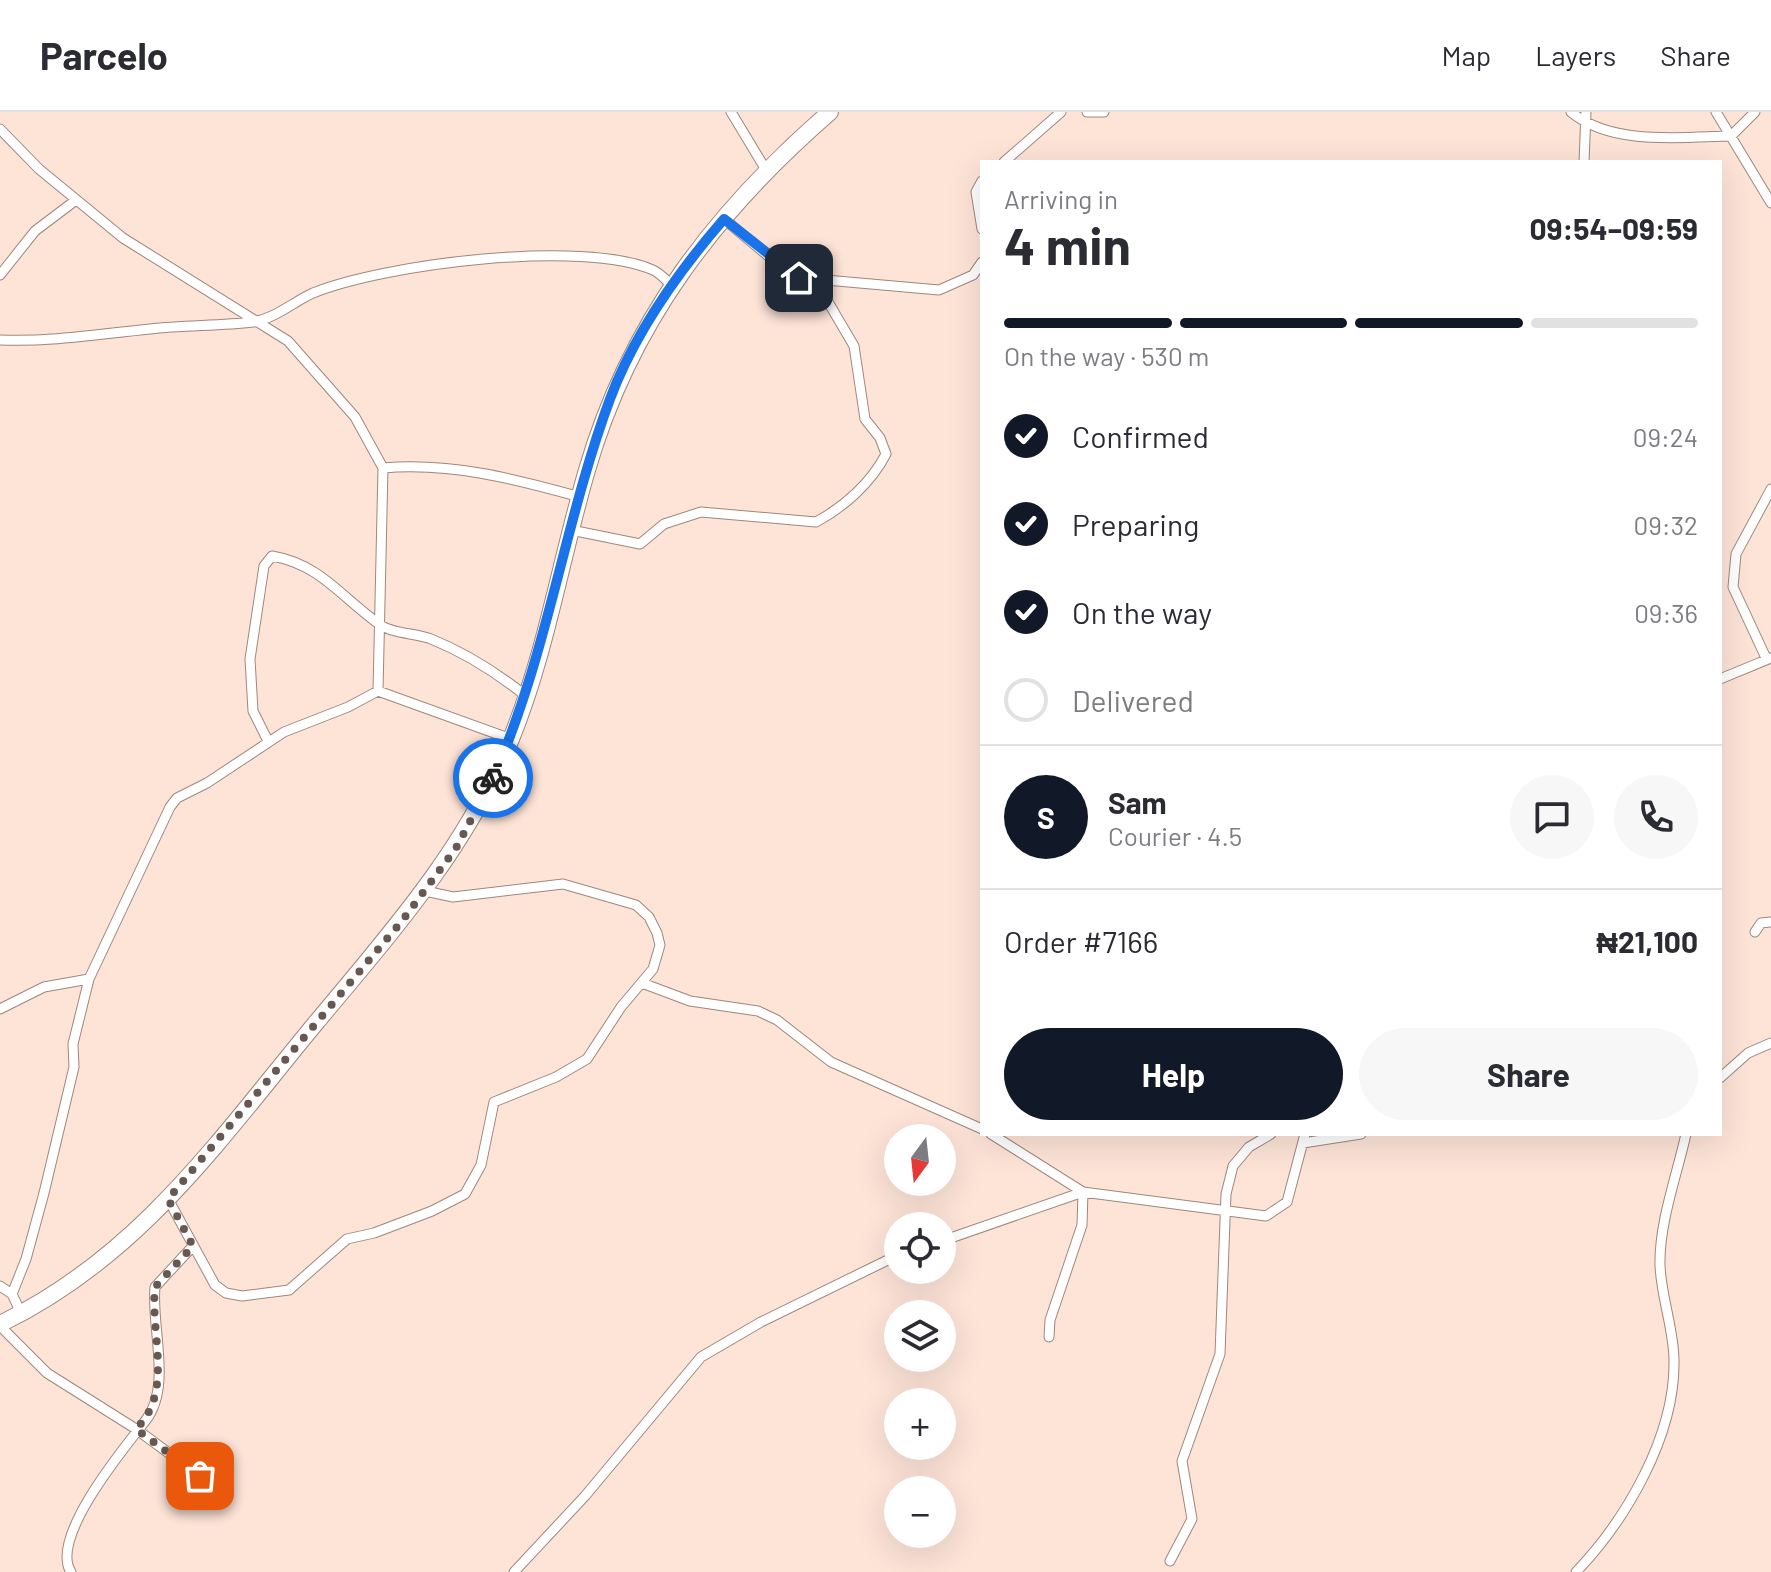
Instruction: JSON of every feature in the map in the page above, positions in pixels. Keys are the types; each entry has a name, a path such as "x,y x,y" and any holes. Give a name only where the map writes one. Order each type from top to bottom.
{"main road":[{"path":"0,1325 89,1272 136,1233 206,1159 425,891 456,848 511,739 611,397 649,320 671,285 766,170 830,112"}],"street":[{"path":"731,112 766,170"},
{"path":"1006,160 1061,112"},
{"path":"1087,112 1104,112"},
{"path":"1571,112 1585,124 1652,138 1731,136 1755,112"},
{"path":"1584,160 1586,112"},
{"path":"1716,112 1771,203"},
{"path":"0,129 76,200 123,238 288,341 355,417 383,468 378,691"},
{"path":"980,183 976,203 980,220"},
{"path":"0,275 27,239 76,200"},
{"path":"571,530 640,544 646,543 664,524 701,512 816,522 831,514 875,475 886,454 880,438 865,419 854,346 824,295 724,219"},
{"path":"0,340 73,340 150,329 256,321 313,293 409,269 503,257 564,254 597,259 655,271 671,285"},
{"path":"799,278 939,290 973,275 980,265"},
{"path":"383,468 440,467 507,477 580,497"},
{"path":"1722,678 1769,658 1733,587 1736,554 1771,489"},
{"path":"268,741 253,711 250,659 266,561 272,556 294,559 321,574 381,626 429,638 467,656 526,696"},
{"path":"12,1294 26,1259 44,1193 74,1067 73,1044 89,979 157,829 177,798 207,783 268,741 378,691 511,739"},
{"path":"168,1199 215,1285 226,1293 270,1295 289,1290 303,1281 325,1256 347,1239 418,1216 465,1194 481,1165 494,1102 556,1077 587,1059 621,1007 653,969 660,945 649,917 636,905 563,884 453,897 425,891"},
{"path":"1755,932 1761,923 1771,922"},
{"path":"0,1009 44,987 89,979"},
{"path":"642,983 690,1001 758,1011 777,1020 831,1062 980,1128"},
{"path":"1722,1076 1748,1053 1771,1043"},
{"path":"994,1136 1083,1192 1266,1216 1283,1207 1304,1138 1332,1136"},
{"path":"1170,1561 1192,1519 1182,1461 1220,1354 1224,1212 1233,1166 1249,1147 1268,1136"},
{"path":"1576,1572 1619,1519 1654,1449 1669,1405 1674,1359 1660,1263 1686,1136"},
{"path":"956,1236 1083,1192"},
{"path":"1049,1337 1050,1320 1082,1225 1083,1192"},
{"path":"71,1572 65,1562 66,1544 86,1506 136,1429 147,1418 156,1398 155,1287 193,1246"},
{"path":"514,1572 585,1496 701,1357 761,1322 884,1262"},
{"path":"0,1286 12,1294 21,1313"},
{"path":"0,1325 47,1373 136,1429 200,1476"}],"way so far":[{"path":"200,1476 136,1429 147,1418 156,1398 155,1287 193,1246 168,1199 206,1159 402,921 456,848 493,778"}],"route":[{"path":"493,778 526,696 588,466 611,397 649,320 684,265 724,219 799,278"}]}
